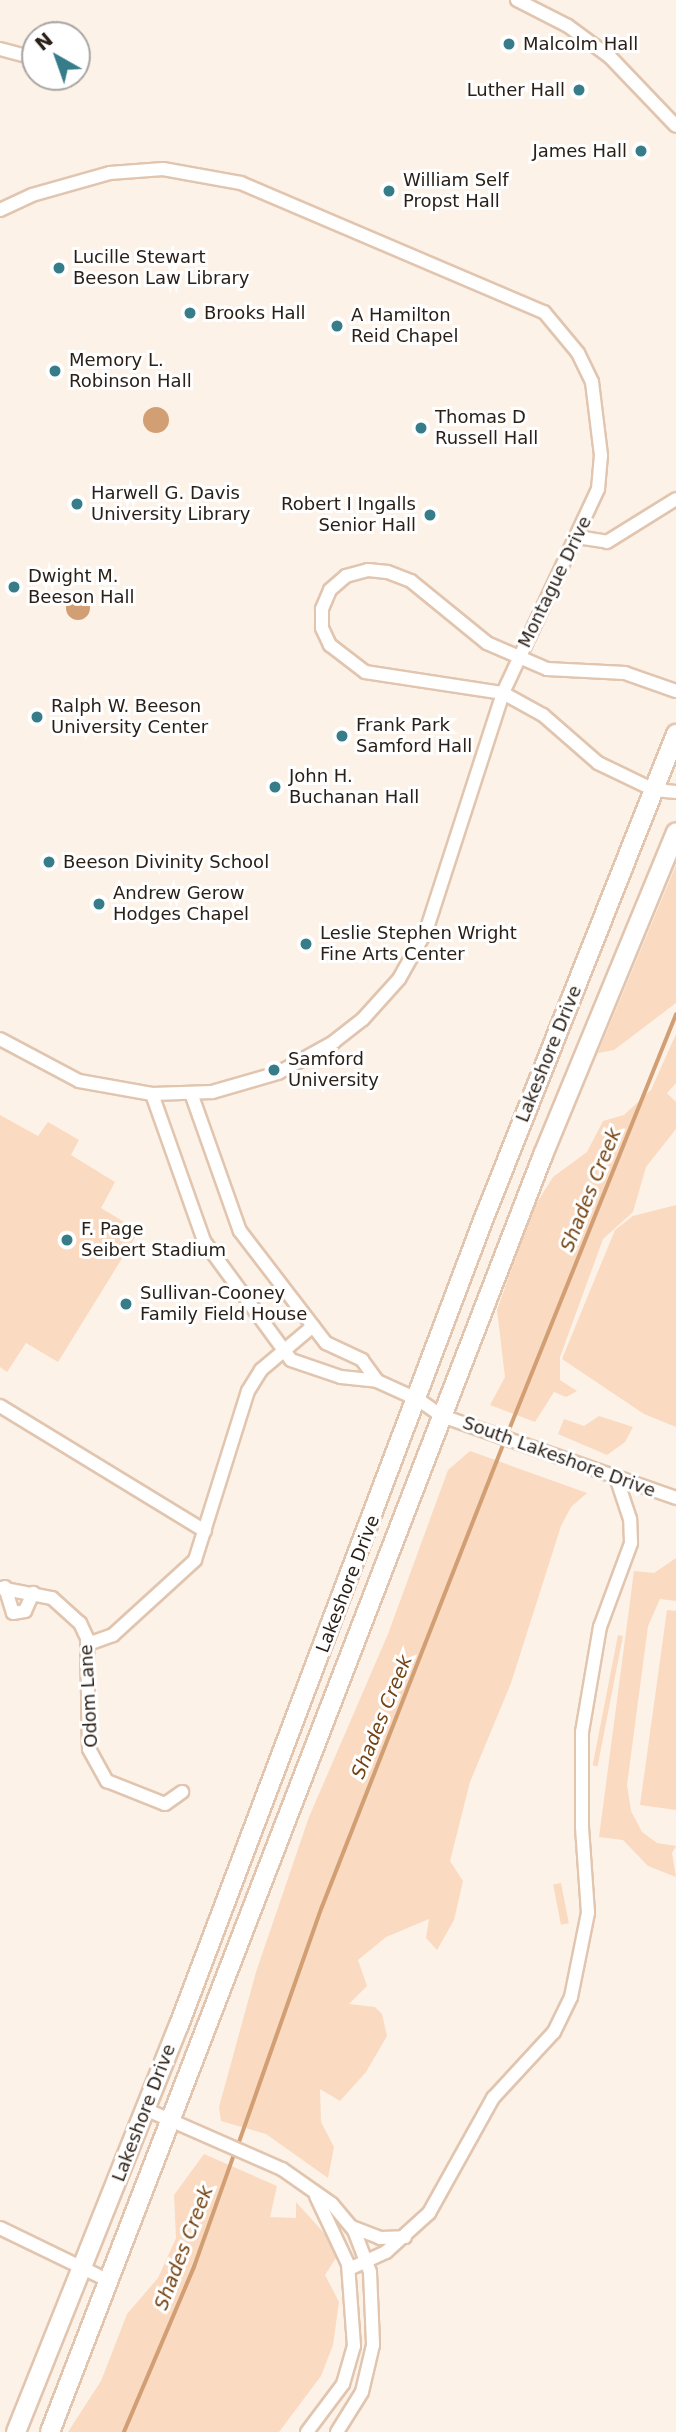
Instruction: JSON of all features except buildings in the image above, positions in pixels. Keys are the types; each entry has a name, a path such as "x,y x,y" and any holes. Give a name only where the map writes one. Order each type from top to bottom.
{"main road":[{"name":"Lakeshore Drive","path":"16,2432 82,2272 419,1399 484,1218 676,734"},
{"name":"Lakeshore Drive","path":"50,2432 111,2282 170,2120 442,1416 676,832"}],"street":[{"path":"517,0 568,26 610,57 676,126"},
{"path":"0,49 21,55"},
{"name":"Montague Drive","path":"0,1039 79,1081 152,1094 212,1092 278,1073 363,1019 399,978 427,929 503,692 577,537 599,478 601,455 592,382 578,353 544,312 241,183 203,173 163,169 110,173 32,194 1,213"},
{"path":"577,537 607,542 676,499"},
{"path":"676,691 643,677 558,671 519,657 487,643 404,577 358,572 346,576 327,595 322,609 325,636 355,667 374,674 458,682 503,692 543,715 598,763 654,790 676,792"},
{"path":"191,1093 237,1225 326,1343 362,1360 377,1381"},
{"path":"152,1094 204,1241 283,1352 295,1363 313,1365 341,1377 377,1381"},
{"path":"88,1644 113,1635 171,1585 195,1560 248,1391 261,1370 313,1326"},
{"path":"313,1365 326,1343"},
{"name":"South Lakeshore Drive","path":"377,1381 419,1399 442,1416 676,1498"},
{"path":"0,1406 205,1531"},
{"path":"349,2269 367,2262 405,2237 429,2213 493,2098 554,2032 571,1997 589,1913 582,1827 582,1732 600,1627 631,1543 630,1519 610,1475"},
{"name":"Odom Lane","path":"33,1592 25,1611 13,1613 2,1588 33,1592 69,1611 88,1644 88,1733 94,1763 107,1781 165,1804 182,1792"},
{"path":"145,2109 265,2160 332,2204 351,2227 367,2262 373,2341 362,2392 337,2432"},
{"path":"307,2432 343,2384 354,2340 349,2269 344,2248 316,2196"},
{"path":"351,2227 380,2238 405,2237"},
{"path":"0,2228 82,2272 111,2282"},
{"path":"354,2340 373,2341"}],"shaded area":[{"path":"156,407 165,411 169,420 165,429 156,433 147,429 143,420 147,411"},
{"path":"78,596 87,599 90,608 87,617 78,620 69,617 66,608 69,599"},
{"path":"676,865 676,1003 614,1050 598,1053"},
{"path":"676,1034 676,1083 667,1093 676,1102 676,1129 646,1167 633,1212 603,1239 560,1357 560,1380 577,1391 566,1397 554,1392 535,1422 490,1405 505,1377 497,1310 533,1209 553,1177 587,1152 603,1121 624,1115 651,1090"},
{"name":"F. Page Seibert Stadium","path":"0,1115 38,1136 48,1122 79,1140 71,1155 115,1182 101,1208 139,1231 58,1362 26,1343 7,1372 0,1367"},
{"path":"676,1205 676,1427 644,1414 562,1359 615,1230 633,1216"},
{"path":"599,1416 633,1427 625,1442 607,1455 558,1434 564,1419 584,1426"},
{"path":"470,1451 587,1493 571,1507 561,1526 511,1683 470,1782 450,1861 463,1881 454,1920 437,1950 426,1938 429,1919 386,1937 358,1960 367,1986 349,2004 375,2007 382,2014 387,2036 366,2072 340,2101 320,2089 321,2122 334,2147 328,2178 266,2134 221,2121 219,2107 256,1972 309,1817 388,1634 448,1470"},
{"path":"676,1558 676,1601 660,1599 648,1626 627,1785 631,1811 642,1832 657,1843 676,1846 672,1853 676,1877 648,1866 623,1840 599,1837 634,1571 654,1573"},
{"path":"667,1610 676,1611 676,1810 640,1805"},
{"path":"618,1635 623,1636 598,1767 593,1766"},
{"path":"561,1883 569,1923 561,1925 553,1885"},
{"path":"204,2154 277,2186 270,2217 296,2218 296,2202 324,2233 336,2258 325,2275 339,2302 333,2345 321,2376 279,2432 68,2432 101,2381 127,2314 158,2278 176,2238 174,2195"}],"waterway":[{"name":"Shades Creek","path":"507,1435 676,1015"},
{"name":"Shades Creek","path":"238,2145 322,1907 504,1442"},
{"name":"Shades Creek","path":"124,2432 194,2267 235,2152"}],"place":[{"name":"Malcolm Hall","path":"509,44"},
{"name":"Luther Hall","path":"579,90"},
{"name":"James Hall","path":"641,151"},
{"name":"William Self Propst Hall","path":"389,191"},
{"name":"Lucille Stewart Beeson Law Library","path":"59,268"},
{"name":"Brooks Hall","path":"190,313"},
{"name":"A Hamilton Reid Chapel","path":"337,326"},
{"name":"Memory L. Robinson Hall","path":"55,371"},
{"name":"Thomas D Russell Hall","path":"421,428"},
{"name":"Harwell G. Davis University Library","path":"77,504"},
{"name":"Robert I Ingalls Senior Hall","path":"430,515"},
{"name":"Dwight M. Beeson Hall","path":"14,587"},
{"name":"Ralph W. Beeson University Center","path":"37,717"},
{"name":"Frank Park Samford Hall","path":"342,736"},
{"name":"John H. Buchanan Hall","path":"275,787"},
{"name":"Beeson Divinity School","path":"49,862"},
{"name":"Andrew Gerow Hodges Chapel","path":"99,904"},
{"name":"Leslie Stephen Wright Fine Arts Center","path":"306,944"},
{"name":"Samford University","path":"274,1070"},
{"name":"F. Page Seibert Stadium","path":"67,1240"},
{"name":"Sullivan-Cooney Family Field House","path":"126,1304"}]}
